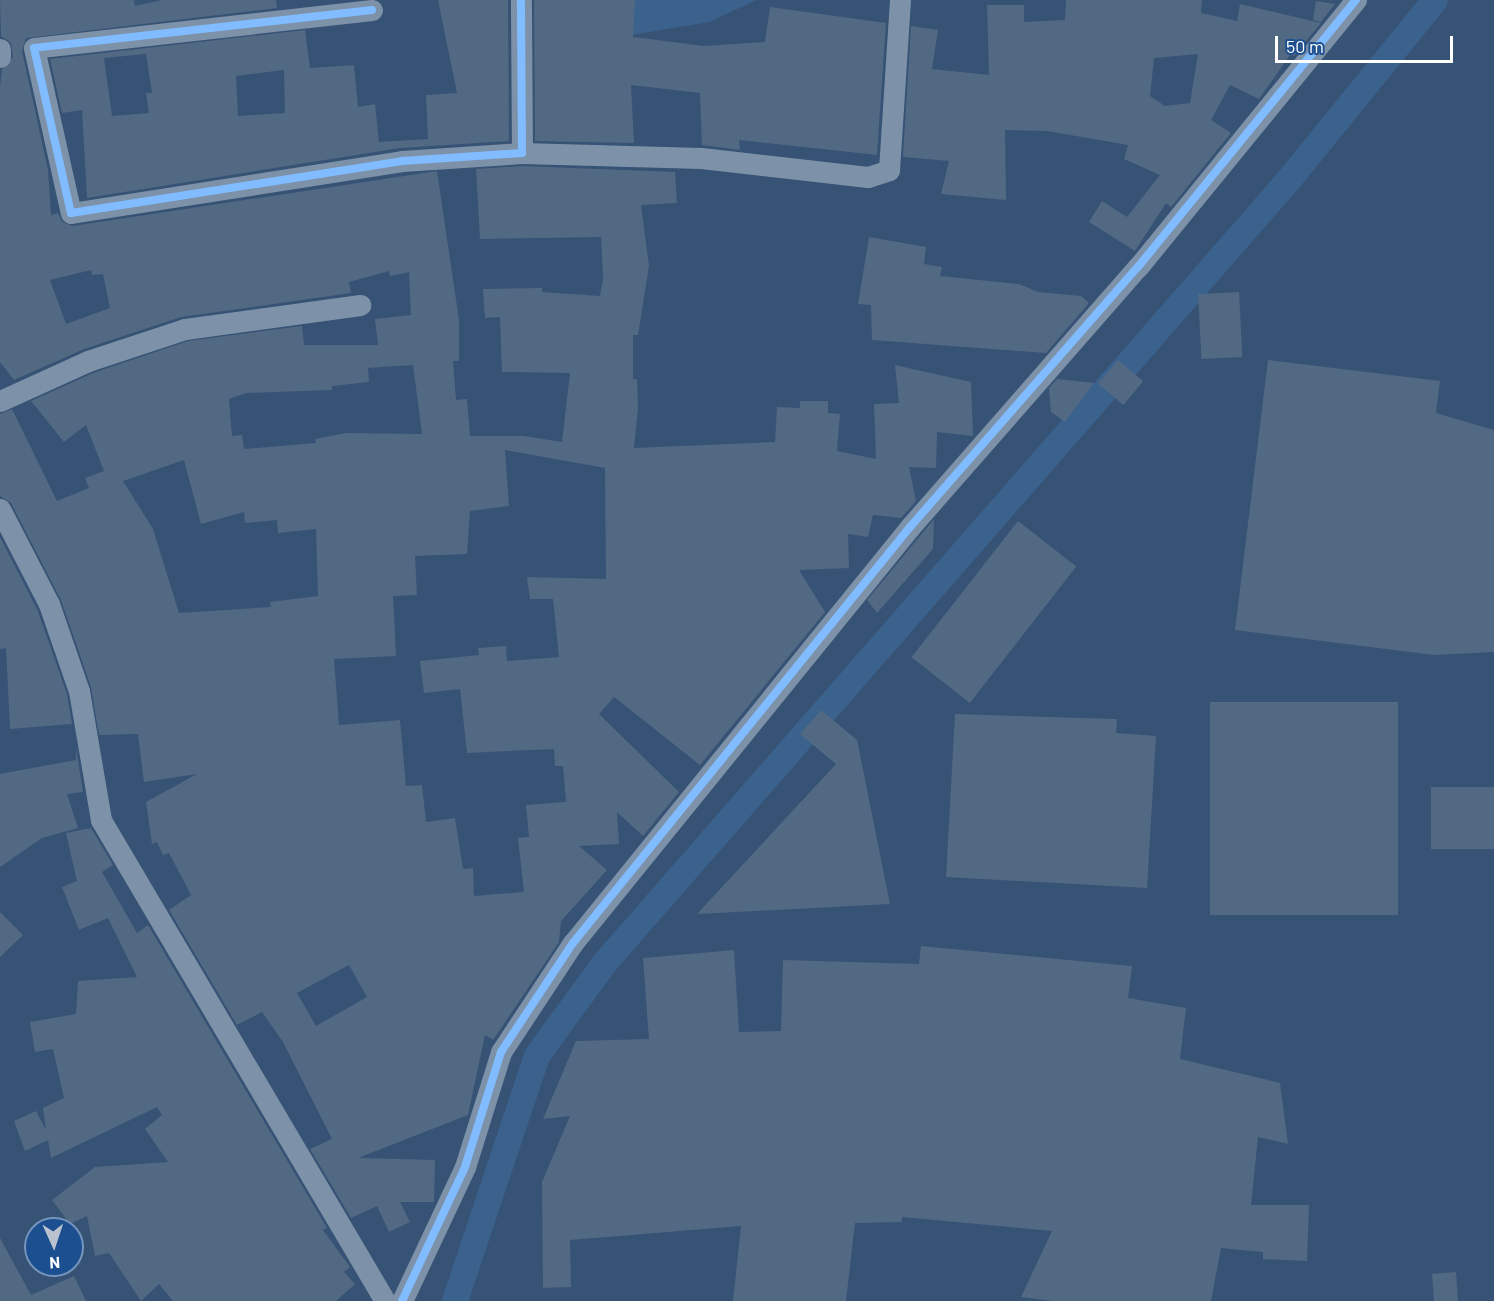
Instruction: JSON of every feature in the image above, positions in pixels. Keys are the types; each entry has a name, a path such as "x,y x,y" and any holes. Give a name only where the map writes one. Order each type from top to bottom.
{"street":[{"path":"521,0 522,153"},
{"path":"372,10 34,48 71,213 402,160 522,153 701,158 868,177 889,170 900,0"},
{"path":"402,1301 465,1167 501,1052 573,943 910,527 1138,267 1356,0"},
{"path":"0,49 0,57"},
{"path":"0,401 87,361 185,329 360,305"},
{"path":"0,509 49,604 79,691 101,820 385,1301"}],"water":[{"path":"620,0 756,0 710,22 625,36"}],"building":[{"path":"0,0 134,0 135,6 162,0 276,0 277,8 26,38 22,51 48,170 51,215 58,213 62,222 73,226 437,171 459,320 459,361 453,361 456,400 467,399 470,436 524,436 562,442 570,373 502,372 500,317 485,318 483,289 542,288 542,292 600,296 603,279 601,237 480,239 476,169 522,166 675,172 677,203 641,205 649,266 638,335 633,335 633,379 637,379 638,408 634,448 775,442 777,407 800,408 800,401 828,401 828,413 840,414 837,451 876,459 874,404 899,403 895,365 971,382 973,436 937,432 936,468 909,467 916,501 901,518 873,515 868,537 848,534 849,568 799,570 825,612 700,765 614,697 599,714 679,792 643,836 617,812 619,844 579,846 607,870 561,921 559,942 493,1040 485,1035 468,1115 358,1158 435,1160 434,1202 400,1202 410,1222 389,1232 377,1206 351,1218 310,1149 332,1139 283,1042 262,1012 237,1025 169,910 191,895 169,853 163,855 157,842 152,844 146,802 197,774 144,782 138,734 99,735 91,687 61,600 11,503 0,496 0,414 12,409 57,501 89,488 85,478 104,471 86,425 64,442 31,401 93,373 188,341 302,326 304,345 378,345 375,319 411,315 409,272 390,276 389,271 349,282 351,293 181,317 84,349 14,380 0,362 0,87 2,69 13,57 11,43 1,36","holes":["91,270 92,275 103,274 110,308 66,324 50,280","413,365 422,434 346,433 315,439 316,443 244,449 242,435 232,436 229,399 246,393 332,390 332,386 369,382 368,368","505,450 605,468 606,579 527,577 530,599 553,599 559,657 507,661 506,646 478,648 479,655 420,661 424,693 460,689 467,753 554,749 555,766 563,766 566,802 526,805 529,837 518,838 524,892 474,896 473,868 463,869 455,818 426,822 422,785 406,786 400,720 339,725 334,659 396,656 393,596 417,595 415,556 467,554 470,511 509,506","184,460 201,524 244,512 245,523 277,520 278,533 316,529 318,596 270,602 271,607 179,613 153,529 123,481","349,965 367,997 316,1026 297,993"]},
{"path":"438,0 508,0 509,141 400,148 87,198 82,110 62,113 50,59 305,30 310,68 354,65 358,107 375,104 379,142 428,139 426,95 457,93","holes":["146,54 152,93 146,93 149,113 112,116 104,58","284,70 285,113 238,116 236,76"]},
{"path":"534,0 635,0 633,37 704,46 765,42 770,7 886,23 877,155 739,140 740,150 702,145 700,93 631,85 634,143 535,141"},
{"path":"1066,0 1202,0 1201,13 1237,21 1240,4 1321,23 1294,56 1290,55 1259,99 1230,85 1211,120 1231,133 1171,207 1166,203 1135,251 1089,222 1102,201 1127,217 1160,175 1124,159 1128,145 1047,131 1005,130 1006,200 941,194 949,161 903,157 911,26 938,30 932,69 989,75 987,5 1024,5 1024,22 1065,20","holes":["1198,54 1190,103 1165,106 1150,96 1154,58"]},
{"path":"1316,1 1335,4 1321,22 1313,20"},
{"path":"869,237 926,247 924,264 942,267 940,276 1019,284 1038,292 1081,296 1089,303 1046,353 872,340 871,305 858,304"},
{"path":"1239,292 1242,357 1201,359 1198,294"},
{"path":"1118,360 1143,381 1123,405 1098,384"},
{"path":"1268,360 1440,381 1436,413 1494,430 1494,652 1434,655 1235,630"},
{"path":"1057,379 1094,383 1065,422 1051,412 1049,388"},
{"path":"934,519 933,549 877,613 867,600"},
{"path":"1018,521 1076,567 970,703 911,657"},
{"path":"0,537 37,609 67,694 72,724 10,729 6,648 0,649"},
{"path":"1210,702 1398,702 1398,915 1210,915"},
{"path":"821,710 857,740 890,904 697,914 836,764 800,734"},
{"path":"955,714 1117,719 1116,733 1156,736 1147,888 946,877"},
{"path":"76,748 83,792 67,794 78,828 42,838 0,867 0,774 76,760"},
{"path":"1431,787 1494,787 1494,849 1431,849"},
{"path":"91,828 113,865 102,872 137,933 148,925 327,1228 323,1230 350,1267 344,1272 355,1284 336,1301 173,1301 159,1284 141,1301 109,1253 95,1256 87,1216 65,1217 52,1200 95,1167 168,1162 145,1129 162,1115 157,1107 51,1158 48,1140 25,1151 14,1121 36,1111 46,1130 43,1108 64,1098 53,1049 35,1052 30,1022 76,1014 78,981 137,977 108,918 79,930 62,887 77,881 66,833"},
{"path":"0,912 23,935 0,957"},
{"path":"921,946 1132,966 1128,998 1186,1008 1180,1059 1280,1083 1288,1144 1258,1137 1251,1205 1309,1205 1307,1261 1263,1259 1263,1252 1221,1248 1211,1301 1052,1301 1021,1297 1052,1231 902,1217 902,1222 855,1223 846,1301 733,1301 741,1226 570,1240 571,1287 543,1288 542,1182 570,1116 543,1119 576,1041 649,1039 643,958 734,950 739,1032 781,1031 783,960 919,964"},
{"path":"0,1238 31,1295 74,1277 86,1301 0,1301"},
{"path":"1456,1272 1458,1301 1434,1301 1432,1274"}],"waterway":[{"path":"455,1301 537,1056 603,965 1288,181 1435,0"}],"cycle path":[{"path":"372,10 34,48 71,213 402,161 522,153 521,0"},
{"path":"402,1301 465,1167 501,1052 573,943 910,527 1138,267 1356,0"}]}
